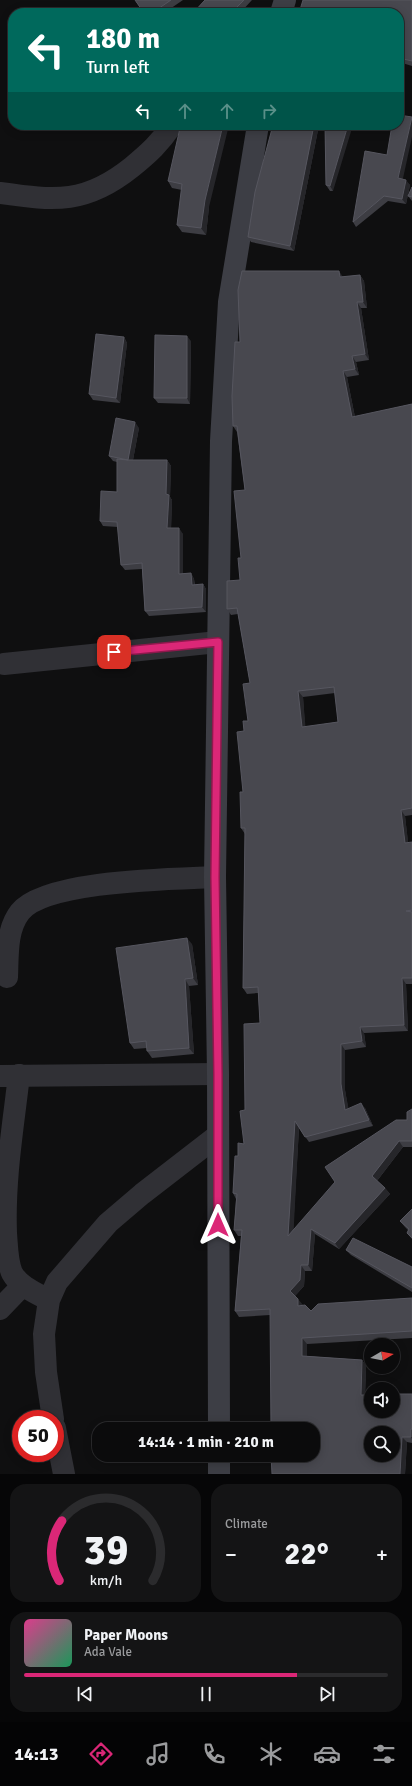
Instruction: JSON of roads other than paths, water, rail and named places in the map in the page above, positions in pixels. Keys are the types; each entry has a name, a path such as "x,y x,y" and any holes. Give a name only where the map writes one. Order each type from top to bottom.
{"main road":[{"path":"219,1422 218,1074 215,877 221,441 229,302 257,130"},
{"path":"219,1462 219,1474"}],"street":[{"path":"0,193 46,199 68,198 94,192 109,184 152,152 169,130"},
{"path":"4,664 218,642"},
{"path":"7,977 8,947 11,929 20,912 34,901 63,892 93,886 168,879 215,877"},
{"path":"49,1300 23,1285 12,1273 7,1251 6,1173 10,1075 218,1074"},
{"path":"52,1410 46,1372 44,1334 49,1300 57,1282 80,1253 108,1224 142,1194 218,1136"},
{"path":"0,1310 23,1285"},
{"path":"62,1462 64,1474"}]}
